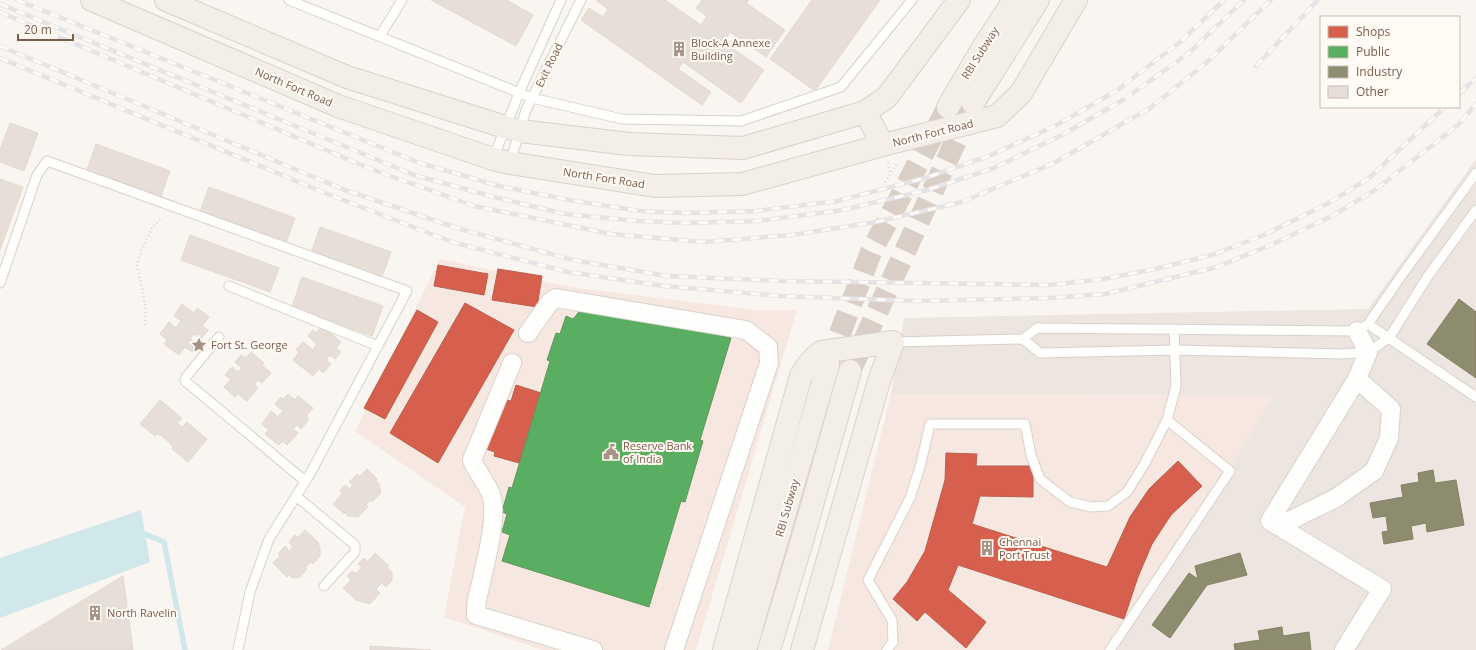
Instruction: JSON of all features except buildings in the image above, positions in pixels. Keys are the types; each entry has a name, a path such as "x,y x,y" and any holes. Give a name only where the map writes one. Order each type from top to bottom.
{"main road":[{"name":"North Fort Road","path":"92,0 338,106 502,161 655,186 742,184 883,145 997,116 1021,93 1076,0"},
{"path":"166,0 348,77 512,129 629,144 742,148 865,112 886,97 959,0"},
{"name":"RBI Subway","path":"948,107 982,48 1014,0"},
{"name":"RBI Subway","path":"973,103 1038,0"},
{"path":"865,112 883,145"},
{"path":"724,650 801,376 806,366 821,352 893,342 879,382 802,650"},
{"name":"RBI Subway","path":"745,650 828,365"},
{"path":"769,650 802,541 850,371"}],"street":[{"path":"528,333 550,302 556,298 746,330 768,347 769,363 674,650"},
{"path":"1344,650 1382,589 1270,521 1357,379 1368,352 1363,328"},
{"path":"512,364 472,460 476,471 492,497 494,515 481,584 475,602 476,616 593,650"},
{"path":"1279,526 1336,498 1374,471 1389,438 1391,409 1357,379"}],"lane":[{"path":"380,36 402,0"},
{"path":"502,161 512,129 519,93 560,0"},
{"path":"292,1 532,98 622,118 741,121 841,88 912,0"},
{"name":"Exit Road","path":"512,129 526,110 577,1"},
{"path":"502,161 512,129"},
{"path":"0,283 37,175 46,161 407,291 305,481 269,539 250,592 238,650"},
{"path":"1363,328 1476,173"},
{"path":"1023,339 1040,353 1175,350 1342,354 1368,352 1388,338 1428,276 1476,210"},
{"path":"229,286 378,346"},
{"path":"893,342 1023,339 1037,328 1363,328 1388,338 1476,397"},
{"path":"887,650 892,642 892,620 868,580 910,498 920,467 930,424 1025,424 1031,455 1040,479 1070,502 1090,507 1108,506 1127,492 1146,463 1167,420 1176,386 1174,329"},
{"path":"220,337 186,377 185,381 305,481"},
{"path":"1110,650 1230,471 1167,420"},
{"path":"296,496 355,546 354,552 324,586"}],"path":[{"path":"145,325 146,309 137,264 141,251 152,228 172,206"}],"shaded area":[{"path":"1476,159 1476,650 1117,650 1274,395 891,394 904,318 1368,309"},
{"path":"440,259 570,287 755,310 797,310 696,650 542,650 444,617 465,507 355,431"},
{"path":"891,394 1274,395 1117,650 828,650"}],"water":[{"path":"141,510 150,562 0,618 0,558"}],"waterway":[{"path":"140,532 164,542 185,650"}],"tunnel":[{"path":"828,365 871,252 948,107"},
{"path":"850,371 970,110"}],"railway":[{"path":"17,0 420,163 499,186 569,200 641,211 685,213 756,211 837,201 925,178 989,156 1055,126 1116,91 1180,42 1224,0"},
{"path":"0,4 414,175 498,198 565,214 638,221 685,223 758,221 843,210 927,190 994,168 1062,135 1123,100 1189,53 1244,0"},
{"path":"0,12 371,169 474,206 611,234 703,242 792,235 876,222 962,202 1054,163 1150,108 1206,63 1271,0"},
{"path":"1256,66 1318,0"},
{"path":"0,46 345,190 457,228 573,260 667,276 783,281 1050,285 1103,279 1155,269 1212,255 1264,235 1327,204 1368,179 1444,108"},
{"path":"0,58 330,195 452,242 568,272 664,286 781,296 915,301 1049,298 1105,294 1217,267 1273,244 1332,216 1375,190 1458,125 1476,104"},
{"path":"1460,93 1476,78"}],"place":[{"name":"Block-A Annexe Building","path":"679,49"},
{"name":"Fort St. George","path":"199,345"},
{"name":"Reserve Bank of India","path":"611,452"},
{"name":"Chennai Port Trust","path":"987,548"},
{"name":"North Ravelin","path":"95,613"}]}
